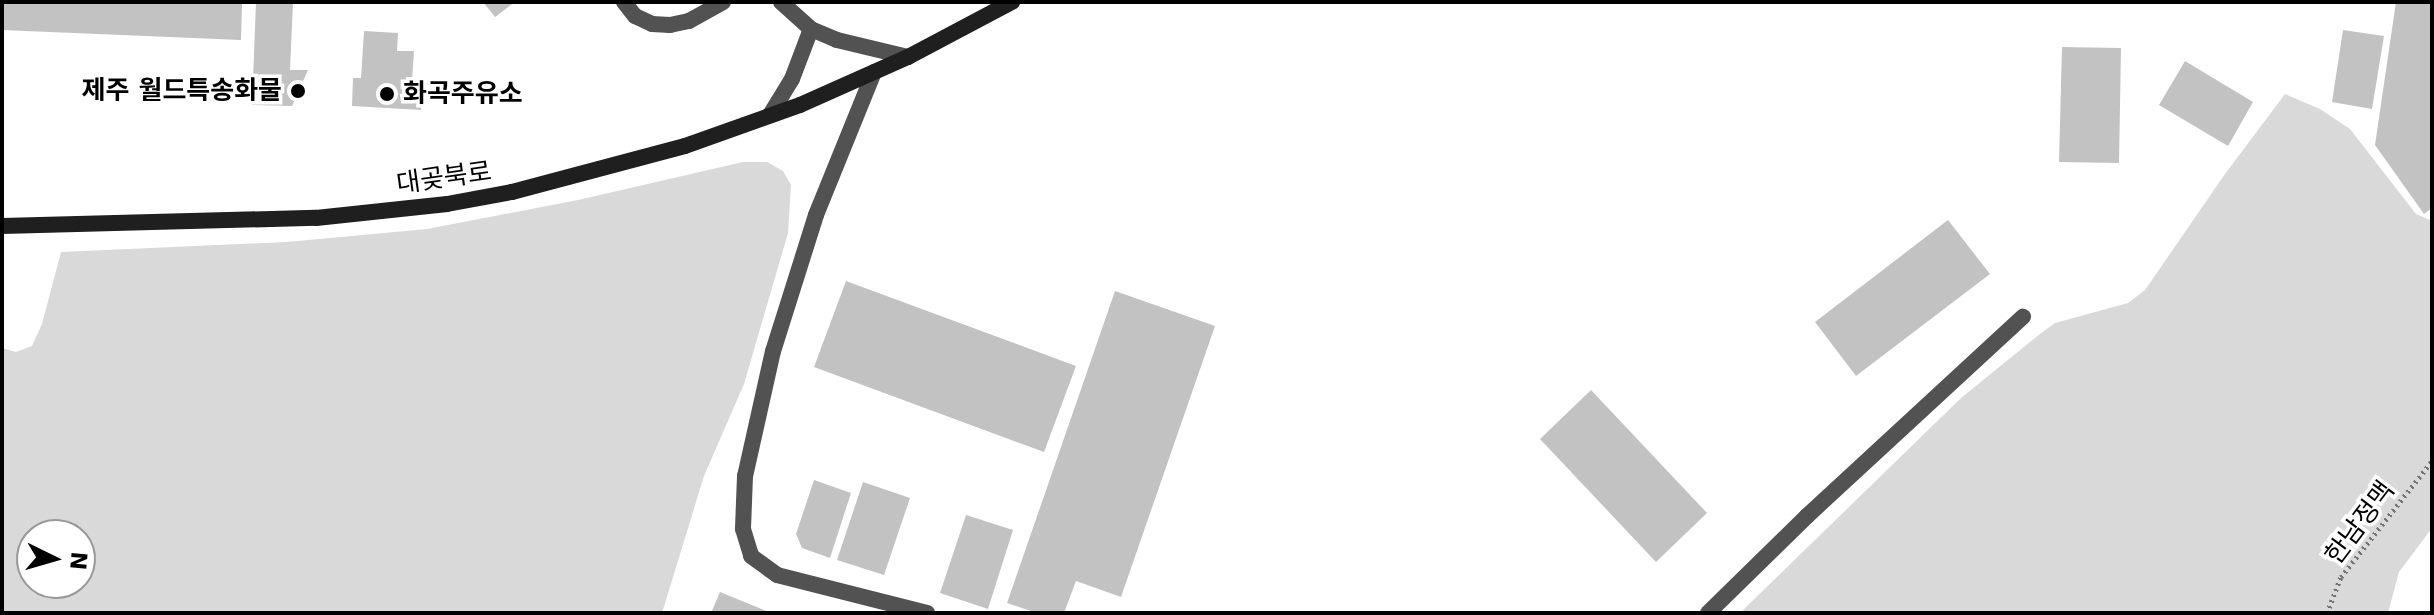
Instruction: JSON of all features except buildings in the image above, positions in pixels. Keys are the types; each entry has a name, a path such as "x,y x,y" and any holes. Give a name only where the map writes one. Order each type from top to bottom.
{"street":[{"name":"대곶북로","path":"2,226 316,218 447,204 584,175 685,146 770,115 908,57 1012,2"}],"lane":[{"path":"624,2 635,16 652,24 670,25 689,21 723,2"},
{"path":"781,2 811,29 851,44 908,57"},
{"path":"770,115 792,79 811,29"},
{"path":"874,72 816,215 773,351 745,476 743,529 751,556 777,575 927,613"},
{"path":"1708,613 1807,516 2023,317"}],"path":[{"name":"한남정맥","path":"2327,613 2341,577 2432,461"}],"shaded area":[{"path":"2285,94 2320,109 2350,129 2416,214 2432,221 2432,528 2399,572 2388,613 1740,613 1961,398 2040,334 2055,323 2128,303 2145,290"},
{"path":"743,162 767,162 783,171 791,185 788,233 744,384 704,476 662,613 2,613 2,348 16,352 32,346 42,324 61,252 287,242 427,229 578,200"}],"place":[{"name":"제주 월드특송화물","path":"298,91"},
{"name":"화곡주유소","path":"387,94"}]}
